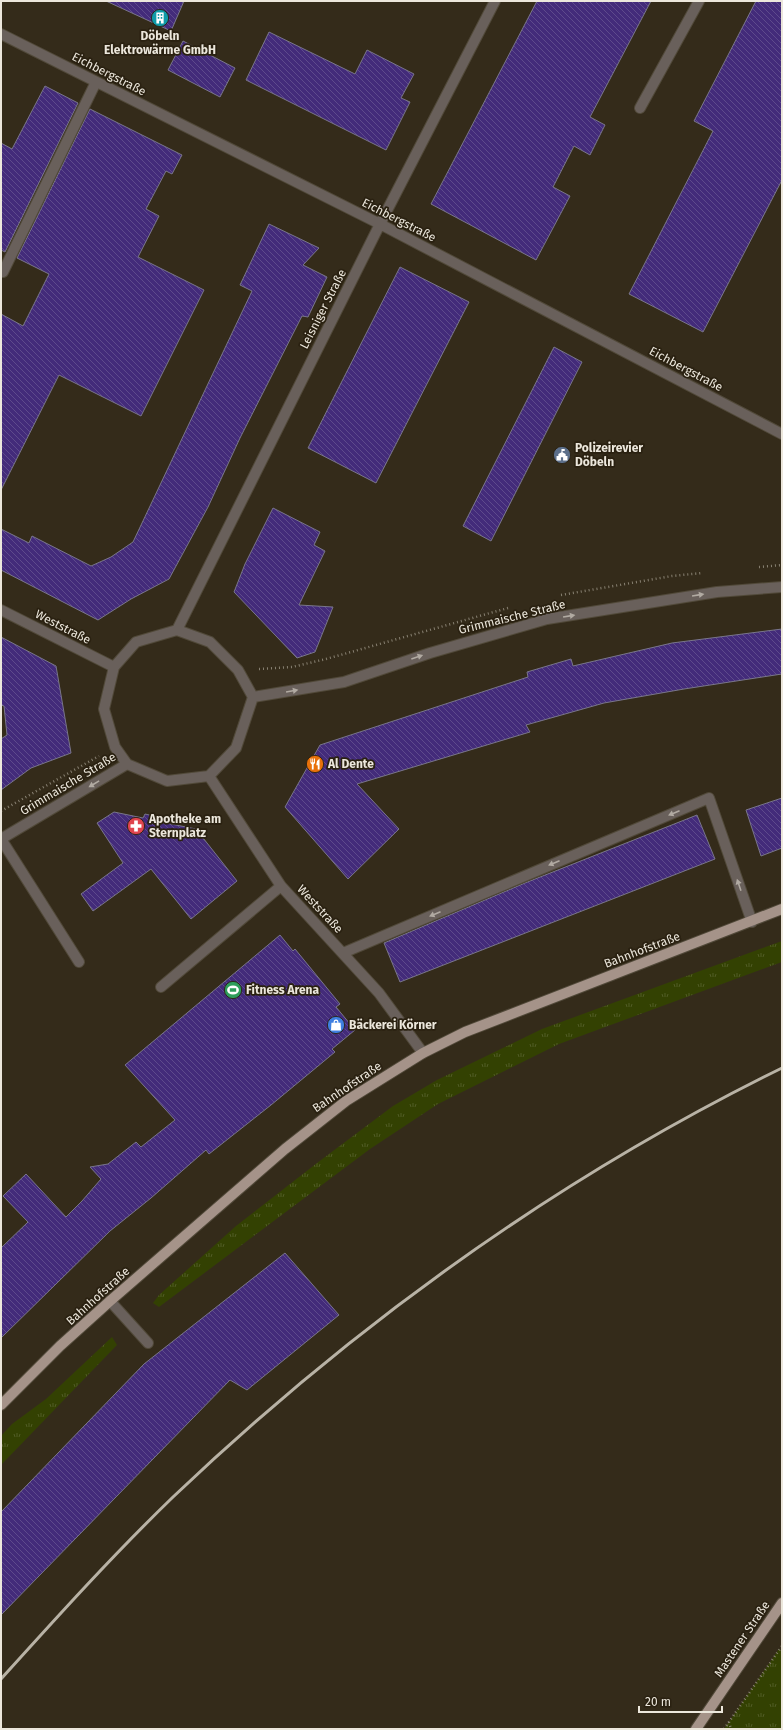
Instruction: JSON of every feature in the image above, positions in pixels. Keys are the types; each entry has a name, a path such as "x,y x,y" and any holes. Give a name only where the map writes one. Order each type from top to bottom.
{"main road":[{"name":"Bahnhofstraße","path":"1,1405 60,1346 110,1301 285,1149 346,1101 423,1053 472,1029 752,922 782,909"},
{"name":"Mastener Straße","path":"696,1729 782,1603"}],"street":[{"name":"Leisniger Straße","path":"177,630 380,224 495,1"},
{"path":"640,108 699,1"},
{"name":"Eichbergstraße","path":"1,34 380,224 782,434"},
{"path":"3,272 96,82"},
{"name":"Grimmaische Straße","path":"253,697 344,682 430,653 547,619 717,592 782,587"},
{"name":"Weststraße","path":"1,610 114,667"},
{"path":"177,630 210,642 238,670 253,697 236,748 208,776 168,781 127,764 115,747 104,709 114,667 136,642 177,630"},
{"name":"Grimmaische Straße","path":"1,839 127,764"},
{"name":"Weststraße","path":"208,776 281,886 379,993 423,1053"},
{"path":"343,953 709,798 752,922"},
{"path":"1,839 79,962"},
{"path":"161,987 281,886"},
{"path":"110,1301 148,1343"}],"path":[{"path":"1,811 115,747"},
{"path":"724,1729 781,1650 782,1646"},
{"path":"729,1722 731,1729"}],"green space":[{"path":"782,941 782,962 559,1044 438,1104 370,1149 159,1307 153,1303 159,1295 236,1226 393,1106 437,1080 542,1029"},
{"path":"112,1337 117,1345 1,1465 1,1436 12,1424 46,1399"},
{"path":"779,1649 782,1651 782,1729 724,1729"}],"building":[{"name":"Döbeln Elektrowärme GmbH","path":"106,1 184,1 171,31"},
{"path":"537,1 651,1 590,117 605,125 590,155 574,146 553,187 570,196 536,260 431,204"},
{"path":"756,1 782,1 782,180 703,332 629,294 713,131 694,121"},
{"path":"269,32 355,74 367,50 414,74 401,98 410,102 386,150 246,80"},
{"path":"183,41 235,68 220,97 168,70"},
{"path":"45,86 78,103 5,252 1,250 1,143 12,149"},
{"path":"90,109 182,155 172,174 166,171 146,209 159,216 138,257 204,290 141,416 59,375 1,490 1,314 23,326 49,274 17,258"},
{"path":"269,224 319,248 303,265 327,277 308,317 302,316 240,438 208,507 169,579 131,599 98,620 1,570 1,529 29,543 32,536 91,566 111,557 133,542 252,291 240,285"},
{"path":"400,267 469,302 376,483 308,448"},
{"path":"554,347 582,362 491,541 463,526"},
{"path":"273,508 320,532 314,545 325,551 299,605 333,607 315,652 297,658 234,592 245,564"},
{"path":"782,629 782,674 604,703 526,725 530,732 357,784 399,829 348,879 285,807 320,745 528,677 527,672 571,659 573,666 672,643"},
{"path":"1,637 56,666 71,753 31,768 1,790 1,739 7,735 4,706 1,705"},
{"path":"782,798 782,848 761,856 746,810"},
{"path":"114,812 143,818 145,814 166,819 166,823 196,829 237,881 191,919 151,869 93,911 81,894 123,863 97,823"},
{"path":"697,815 715,859 400,982 384,943 525,883"},
{"path":"280,935 293,951 295,949 340,1004 336,1007 355,1030 332,1049 335,1052 271,1105 209,1154 206,1150 151,1198 110,1231 1,1338 1,1248 28,1222 3,1196 26,1174 66,1217 101,1179 90,1167 108,1164 136,1142 141,1147 175,1120 125,1065"},
{"path":"285,1253 339,1315 247,1390 230,1380 1,1615 1,1512 144,1364"}],"railway":[{"path":"1,1679 64,1609 173,1497 242,1434 313,1373 386,1315 461,1259 618,1157 699,1111 782,1068"}],"place":[{"name":"Döbeln Elektrowärme GmbH","path":"160,18"},
{"name":"Polizeirevier Döbeln","path":"562,455"},
{"name":"Al Dente","path":"315,764"},
{"name":"Apotheke am Sternplatz","path":"136,826"},
{"name":"Fitness Arena","path":"233,990"},
{"name":"Bäckerei Körner","path":"336,1025"}]}
